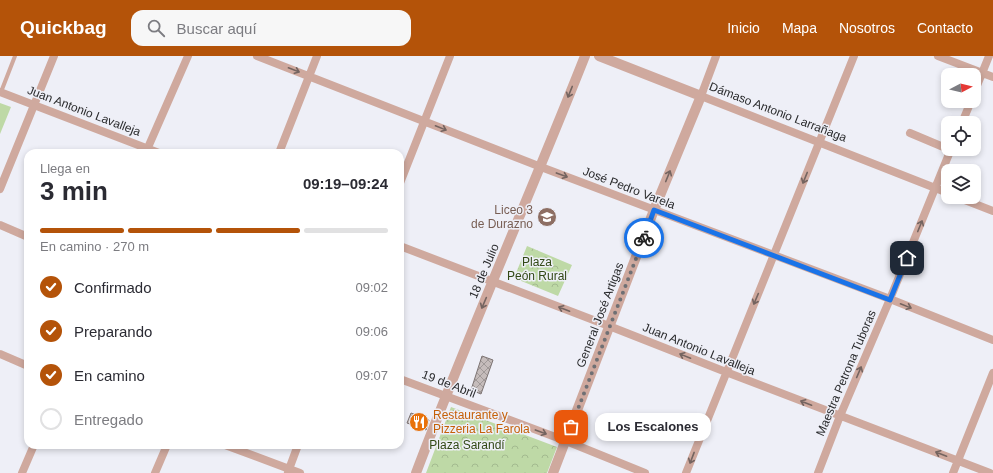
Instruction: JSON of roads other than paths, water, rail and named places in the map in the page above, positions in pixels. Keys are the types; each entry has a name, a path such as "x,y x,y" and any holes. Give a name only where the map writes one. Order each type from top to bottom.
{"street":[{"path":"0,189 54,56"},
{"path":"148,149 188,56"},
{"name":"José Pedro Varela","path":"257,56 541,167 993,340"},
{"path":"281,149 317,56"},
{"path":"404,173 450,56"},
{"name":"18 de Julio","path":"416,473 445,396 541,167 585,56"},
{"name":"Dámaso Antonio Larrañaga","path":"599,56 941,190"},
{"name":"General José Artigas","path":"553,473 654,210 716,56"},
{"path":"686,473 854,56"},
{"path":"938,56 993,77"},
{"path":"982,73 989,56"},
{"name":"Juan Antonio Lavalleja","path":"0,92 142,149"},
{"path":"910,133 941,145"},
{"name":"Maestra Petrona Tuboras","path":"818,473 840,416 890,300 947,156"},
{"path":"975,204 993,211"},
{"path":"0,225 24,235"},
{"name":"Juan Antonio Lavalleja","path":"404,248 990,473"},
{"path":"0,354 24,364"},
{"path":"953,473 993,373"},
{"name":"19 de Abril","path":"404,381 566,441 645,473"},
{"path":"22,473 32,449"},
{"path":"155,473 165,449"},
{"path":"235,449 288,471 300,473"},
{"path":"288,471 296,449"}],"lane":[{"path":"0,92 15,56"}],"place":[{"name":"Liceo 3 de Durazno","path":"547,217"},
{"name":"Restaurante y Pizzeria La Farola","path":"419,422"},
{"name":"Los Escalones","path":"571,427"}],"park label":[{"name":"Plaza Peón Rural","path":"537,269"},
{"name":"Plaza Sarandí","path":"467,445"}]}
